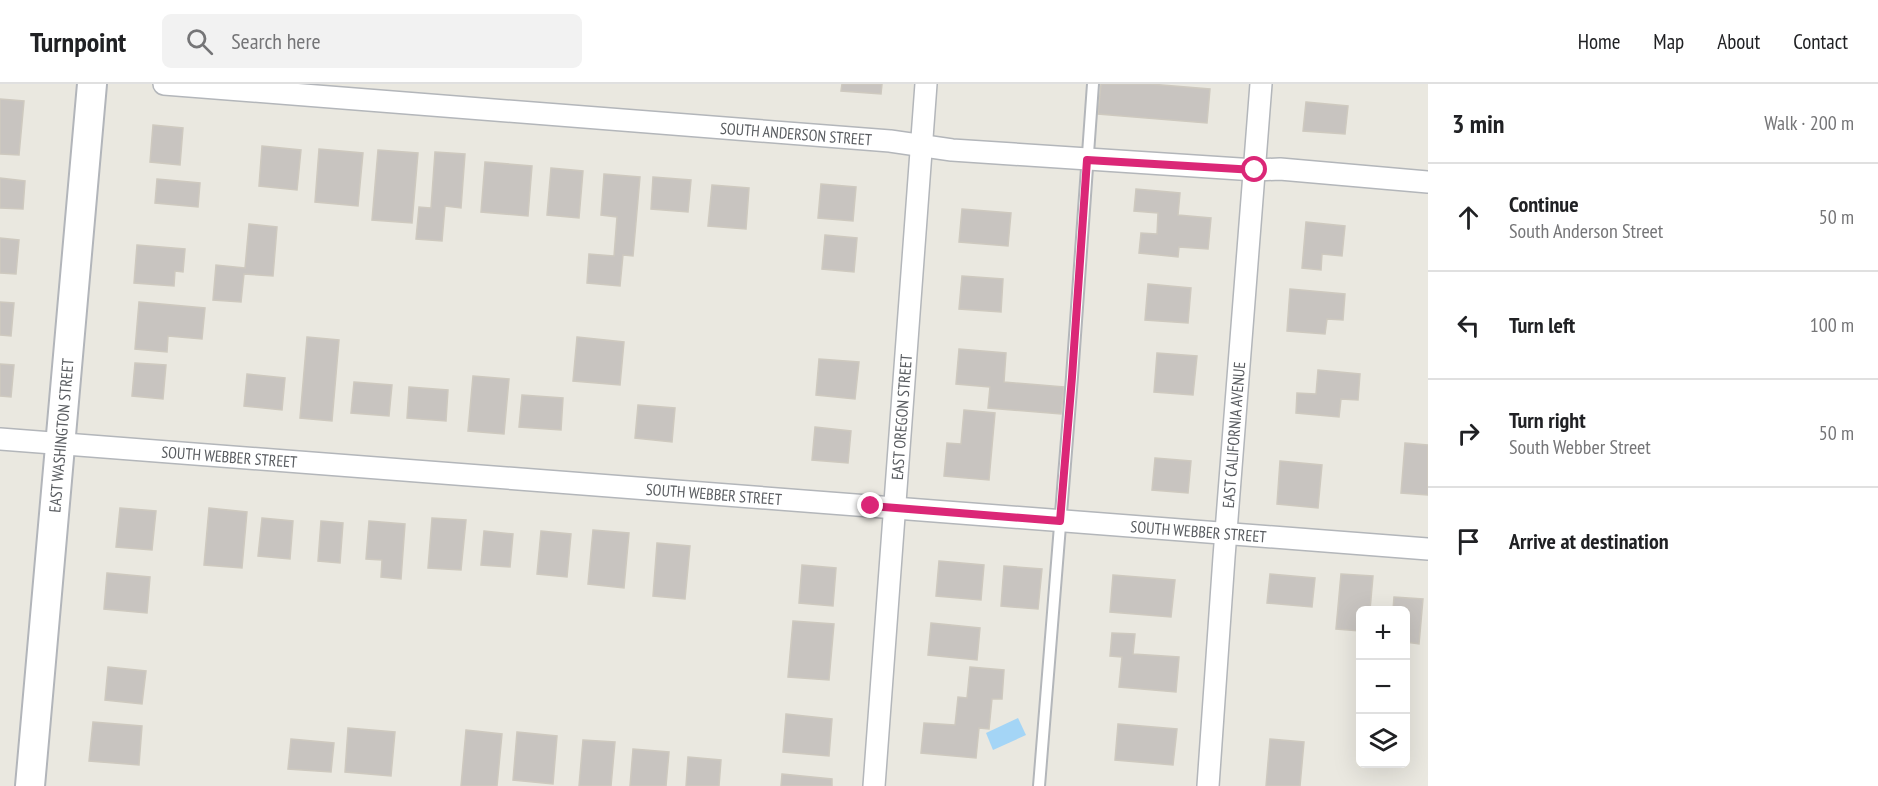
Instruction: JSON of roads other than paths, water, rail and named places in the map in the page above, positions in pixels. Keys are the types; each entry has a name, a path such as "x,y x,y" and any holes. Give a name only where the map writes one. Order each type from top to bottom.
{"main road":[{"name":"EAST WASHINGTON STREET","path":"30,786 92,84"}],"street":[{"name":"SOUTH ANDERSON STREET","path":"164,84 890,141 952,150 1255,170 1280,169 1428,182"},
{"name":"EAST OREGON STREET","path":"874,786 926,84"},
{"name":"EAST CALIFORNIA AVENUE","path":"1208,786 1261,84"},
{"name":"SOUTH WEBBER STREET","path":"0,439 1428,549"}],"lane":[{"path":"1039,786 1093,84"}],"water":[{"path":"1018,718 1026,735 993,750 986,733"}]}
